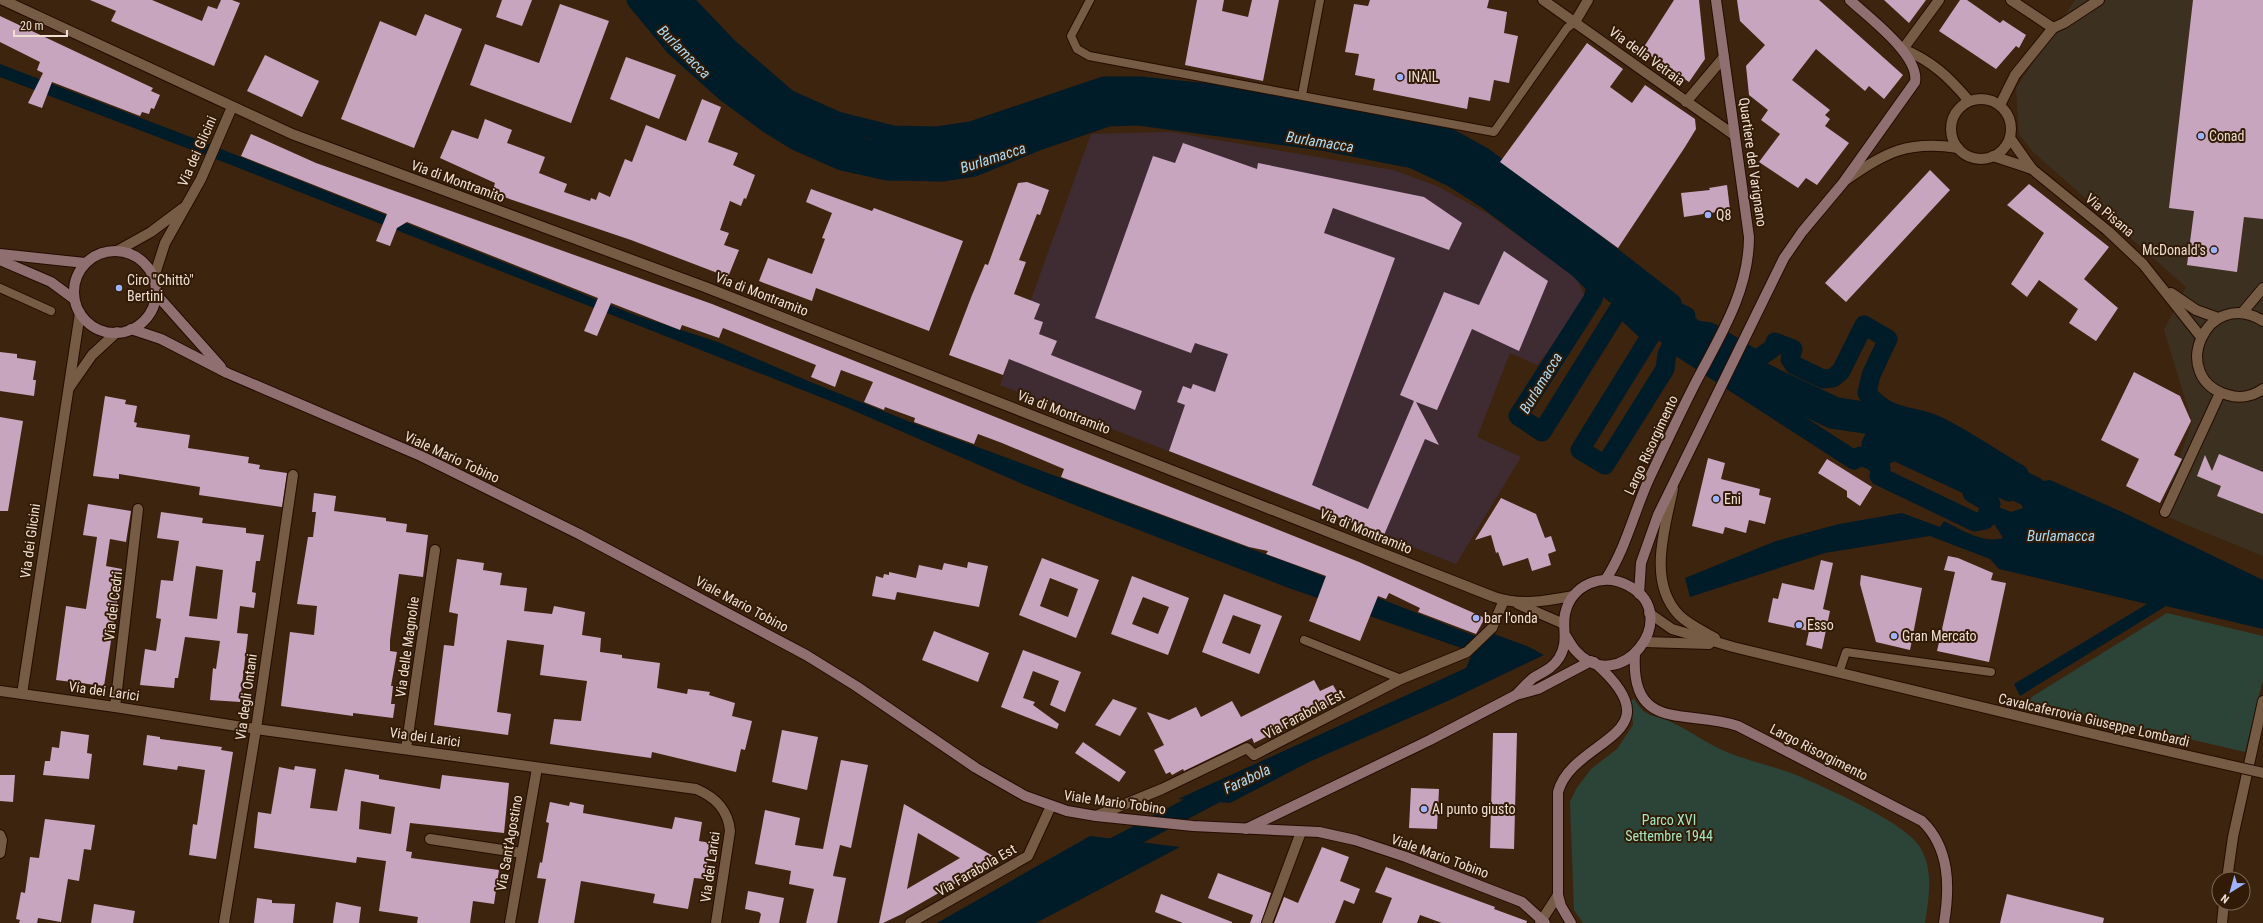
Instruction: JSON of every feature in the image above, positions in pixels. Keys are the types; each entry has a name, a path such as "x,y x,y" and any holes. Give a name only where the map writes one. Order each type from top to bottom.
{"main road":[{"name":"Quartiere del Varignano","path":"1716,0 1749,249 1743,283 1726,324"},
{"path":"1639,594 1641,563 1658,515 1717,390 1791,246 1843,182 1915,82 1915,72 1903,49 1850,0"},
{"path":"117,251 128,253 139,258 154,277 156,294 152,308 147,317 131,329 117,332 96,328 80,313 74,298 75,282 86,263 95,256 105,252 117,251"},
{"path":"0,254 86,263"},
{"path":"0,260 51,282 74,298"},
{"name":"Viale Mario Tobino","path":"156,294 227,373"},
{"name":"Largo Risorgimento","path":"1606,579 1620,556 1649,480 1697,380 1726,324"},
{"name":"Viale Mario Tobino","path":"131,329 161,339 227,373 421,456 579,534 806,655 994,779 1025,796 1051,806 1096,816 1244,830 1320,832 1339,836 1406,857 1522,902 1543,922"},
{"path":"1244,830 1430,740 1516,695 1538,689 1592,662 1615,664 1635,654 1645,642 1649,628 1649,613 1639,594 1630,586 1619,581 1606,579 1594,581 1582,587 1573,596 1565,614 1564,624 1566,636 1576,651 1592,662 1610,676 1622,691 1625,716 1622,726 1614,736 1572,767 1560,785 1558,792 1558,895 1561,906 1571,923"},
{"path":"1516,695 1532,679 1553,666 1560,656 1566,636"},
{"name":"Largo Risorgimento","path":"1635,654 1634,676 1639,692 1644,700 1656,710 1681,717 1715,720 1738,726 1922,821 1937,841 1944,859 1948,888 1944,923"}],"street":[{"name":"Via di Montramito","path":"3,0 292,134 705,287 1504,600 1516,603 1564,624"},
{"name":"Via della Vetraia","path":"1543,0 1686,102 1724,58"},
{"path":"1575,22 1588,0"},
{"path":"1939,0 1903,49 1920,56 1941,70 1969,101"},
{"path":"2011,0 2053,28"},
{"path":"2000,105 2015,75 2053,28 2064,23 2099,0"},
{"path":"1843,182 1872,161 1902,148 1932,145 1958,148 1972,157 1980,159 1993,156 2006,146 2010,138 2010,120 2000,105 1984,99 1969,101 1960,107 1952,123 1954,140 1958,148"},
{"path":"1686,102 1734,135"},
{"name":"Via dei Glicini","path":"154,277 165,243 202,179 232,107"},
{"name":"Via Pisana","path":"2010,138 2032,169 2132,253 2164,288 2201,337"},
{"name":"Via Pisana","path":"1993,156 2032,169"},
{"name":"Via dei Glicini","path":"117,251 151,232 186,206"},
{"name":"Via Pisana","path":"2164,288 2196,310 2218,318"},
{"path":"2242,313 2263,288"},
{"name":"Via dei Glicini","path":"22,694 66,391 80,313"},
{"path":"2263,321 2242,313 2218,318 2208,326 2201,337 2197,353 2199,369 2208,383 2220,393 2230,396 2247,396 2263,389"},
{"name":"Via dei Glicini","path":"66,391 92,355 117,332"},
{"path":"2165,512 2220,393"},
{"name":"Via degli Ontani","path":"224,923 256,730 293,475"},
{"path":"1674,483 1661,555 1664,588 1679,615 1694,627 1732,647"},
{"name":"Via dei Cedri","path":"115,707 138,510"},
{"name":"Via delle Magnolie","path":"406,749 435,550"},
{"name":"Via di Montramito","path":"1516,603 1546,601 1573,596"},
{"name":"Via Farabola Est","path":"1096,816 1162,789 1247,748 1254,755 1400,679 1467,652 1492,628 1504,600"},
{"path":"1649,613 1672,628 1732,647 1839,673"},
{"path":"1645,642 1732,647"},
{"name":"Cavalcaferrovia Giuseppe Lombardi","path":"1839,673 1918,693 2263,773"},
{"name":"Via dei Larici","path":"0,691 115,707 256,730 696,789 713,797 726,812 730,831 716,923"},
{"path":"2228,871 2233,837 2263,701"},
{"name":"Via Sant'Agostino","path":"510,923 537,768"},
{"name":"Via Farabola Est","path":"910,923 1023,860 1032,850 1051,806"},
{"path":"1267,923 1301,832"},
{"path":"0,835 2,840 0,853"},
{"path":"430,839 522,853"},
{"path":"1543,922 1558,895"},
{"path":"2222,923 2223,911"}],"lane":[{"path":"1090,0 1071,36 1077,49 1089,56 1494,132 1567,28 1575,22"},
{"path":"1302,95 1320,0"},
{"path":"0,288 51,311"},
{"path":"1304,640 1400,679"},
{"path":"1839,673 1846,652 1991,672"}],"shaded area":[{"path":"2075,0 2263,0 2263,556 2160,514 2192,422 2164,330 2186,287 2033,152 2019,134 2016,88"},
{"path":"1171,132 1393,170 1437,186 1488,214 1576,277 1584,295 1578,314 1537,365 1510,353 1477,437 1521,457 1456,564 1000,385 1091,134"}],"green space":[{"path":"2167,613 2263,636 2263,679 2245,752 2025,701"},
{"name":"Parco XVI Settembre 1944","path":"1634,699 1644,711 1652,716 1673,723 1722,750 1783,770 1829,790 1883,817 1912,838 1920,847 1929,874 1928,903 1925,923 1583,923 1574,910 1570,802 1576,789 1591,769 1617,749 1633,725 1631,700"}],"water":[{"path":"0,64 201,141 635,315 718,342 808,381 913,423 1297,566 1478,637 1494,634 1527,646 1544,655 1450,700 1309,762 1230,803 1178,799 1466,668 1473,652 1286,587 1100,515 1027,486 843,406 226,163 0,77"},
{"name":"Burlamacca","path":"2019,474 2038,482 2050,480 2122,512 2263,580 2263,629 2166,606 2020,696 2014,684 2147,604 1999,569 1990,559 1930,536 1825,553 1690,597 1685,578 1776,541 1839,524 1902,513 1940,527 1944,521 1980,538 2003,538 1995,525 1985,520 1991,504 2011,512 2023,508 2019,498 2009,492"},
{"path":"1090,836 1180,847 1036,923 937,923"}],"building":[{"path":"90,0 152,0 202,21 208,6 217,9 221,0 232,0 240,3 214,66 111,21 116,11"},
{"path":"502,0 532,0 522,26 496,17"},
{"path":"1197,0 1224,0 1222,11 1248,17 1252,0 1279,0 1263,81 1185,65"},
{"path":"1370,0 1489,0 1487,8 1507,12 1504,33 1518,36 1509,83 1494,80 1490,101 1469,97 1467,109 1373,90 1375,79 1355,75 1359,54 1345,52 1354,4 1368,6"},
{"path":"1674,0 1699,0 1705,59 1689,82 1642,50"},
{"path":"1737,0 1819,0 1903,75 1884,99 1869,86 1865,91 1816,49 1792,80 1830,110 1825,115 1830,119 1825,126 1849,143 1817,185 1806,178 1798,188 1759,162 1780,134 1761,120 1768,110 1749,95 1746,66 1765,45 1740,21"},
{"path":"1884,0 1926,0 1909,23"},
{"path":"1960,0 1967,0 2000,23 2003,20 2026,35 2019,48 2016,46 1996,69 1939,31"},
{"path":"2193,0 2263,0 2263,219 2244,217 2237,272 2187,265 2194,211 2169,208"},
{"path":"560,4 609,21 571,123 470,85 485,44 539,63"},
{"path":"425,14 462,29 414,148 341,119 380,21 416,36"},
{"path":"0,16 153,88 151,91 160,95 154,109 151,108 149,114 142,112 140,116 52,82 42,108 28,103 43,73 37,70 40,62 0,42"},
{"path":"1587,43 1623,69 1610,87 1632,103 1645,85 1695,119 1696,129 1618,248 1500,162"},
{"path":"265,55 319,81 302,117 247,91"},
{"path":"626,57 676,75 659,119 610,99"},
{"path":"702,99 721,107 708,142 738,153 733,165 755,175 746,199 744,198 741,206 730,201 720,230 729,233 724,245 739,250 728,277 631,240 492,193 495,183 440,158 452,130 478,139 485,119 512,130 507,143 545,157 539,173 567,184 564,192 590,201 591,198 596,200 599,192 610,197 625,159 632,162 646,125 686,141"},
{"path":"251,134 316,163 712,304 1359,562 1485,618 1476,634 1418,612 1420,608 1389,593 1386,599 1378,596 1360,641 1309,621 1326,576 1266,554 1268,551 1249,547 1061,477 1064,469 1002,443 978,434 974,444 914,422 915,418 885,407 884,410 864,402 873,382 841,370 835,387 811,377 816,365 723,328 719,338 682,325 680,330 611,303 597,336 584,331 598,298 407,222 397,228 390,246 376,241 387,214 241,156"},
{"path":"1183,143 1257,169 1258,163 1424,197 1462,223 1449,250 1333,208 1324,233 1395,258 1312,485 1368,509 1414,401 1400,395 1444,292 1479,305 1504,251 1548,281 1519,351 1472,329 1437,410 1416,402 1439,445 1425,439 1384,535 1169,451 1185,405 1177,402 1183,386 1191,389 1193,384 1215,392 1228,354 1195,343 1191,353 1095,318 1153,156 1175,163"},
{"path":"1930,170 1950,190 1846,302 1825,283"},
{"path":"1027,182 1049,190 1040,215 1037,214 1019,260 1026,262 1014,294 1040,304 1034,319 1043,322 1039,334 1057,341 1051,355 1142,391 1135,410 1009,359 1003,375 949,355 985,264 988,265 1018,183"},
{"path":"2029,184 2109,247 2084,279 2118,308 2096,341 2069,323 2078,309 2039,280 2027,297 2011,284 2044,233 2007,205"},
{"path":"1727,185 1730,210 1684,217 1681,193 1710,190 1709,188"},
{"path":"811,189 872,211 874,208 963,241 929,331 816,288 812,301 759,281 768,258 812,274 825,239 822,238 832,213 806,202"},
{"path":"0,352 17,354 17,358 36,361 33,380 36,380 34,396 0,391"},
{"path":"2134,372 2180,396 2191,421 2174,455 2182,459 2160,503 2126,486 2139,459 2101,440"},
{"path":"105,396 126,400 125,404 137,406 134,422 137,423 136,427 190,435 188,448 249,457 248,463 260,465 259,469 287,473 282,507 199,495 200,487 119,474 119,479 93,476"},
{"path":"0,417 23,421 8,511 0,511"},
{"path":"2219,454 2263,472 2263,514 2217,496 2221,486 2197,476 2205,455 2212,471"},
{"path":"1708,458 1725,463 1721,479 1760,489 1759,495 1771,498 1765,524 1749,520 1746,533 1725,527 1723,534 1692,526"},
{"path":"1827,459 1872,487 1860,506 1847,497 1847,491 1818,473"},
{"path":"314,493 336,496 334,511 386,518 386,521 407,524 406,532 428,535 423,577 399,574 390,640 390,651 397,652 391,686 393,686 391,704 395,704 393,718 353,713 353,716 281,706 290,632 314,635 317,606 297,604 308,537 313,537 316,512 312,512"},
{"path":"1501,498 1536,514 1545,538 1551,536 1556,551 1548,554 1551,565 1532,571 1528,558 1503,566 1498,552 1496,553 1491,535 1475,540"},
{"path":"88,504 131,511 126,542 110,539 106,566 122,569 104,686 56,680 66,606 86,609 97,537 83,535"},
{"path":"161,512 203,518 202,523 246,528 246,533 264,535 260,561 256,561 252,592 256,593 254,608 240,606 237,633 248,634 240,702 210,700 213,668 216,669 220,641 185,637 178,678 175,678 174,688 140,685 145,649 156,651 161,619 156,618 161,580 173,581 179,541 157,538","holes":["196,566 223,570 217,619 189,616"]},
{"path":"1948,556 1958,558 1993,573 1991,580 2006,583 1989,662 1937,651 1955,572 1944,570"},
{"path":"1042,558 1099,580 1076,638 1019,615","holes":["1050,578 1078,589 1068,617 1040,606"]},
{"path":"457,559 484,563 483,570 502,573 500,585 527,588 524,611 552,614 554,606 585,612 582,635 601,638 600,652 622,655 622,658 660,663 657,688 687,694 688,689 710,692 709,695 735,703 732,716 752,721 745,750 741,749 736,772 652,752 651,758 550,744 554,719 581,721 587,681 540,675 544,645 507,640 497,712 511,714 508,735 434,725 444,645 454,646 458,614 449,612"},
{"path":"1821,560 1833,563 1823,609 1830,611 1822,649 1806,645 1809,631 1768,622 1773,598 1778,599 1782,583 1814,590"},
{"path":"968,562 988,566 979,607 897,592 895,600 872,596 876,576 883,578 884,574 889,575 889,572 916,578 919,565 942,570 944,563 967,568"},
{"path":"1861,575 1922,588 1910,650 1876,642 1860,584"},
{"path":"1132,576 1189,598 1168,655 1111,634","holes":["1143,597 1169,607 1158,634 1132,624"]},
{"path":"1224,594 1282,616 1259,674 1202,652","holes":["1233,615 1261,625 1250,654 1222,643"]},
{"path":"934,631 989,653 978,682 922,660"},
{"path":"1023,650 1081,672 1065,712 1050,705 1059,681 1033,671 1023,698 1035,702 1033,705 1059,724 1057,729 1001,707"},
{"path":"1314,680 1320,691 1333,685 1341,699 1254,743 1252,738 1184,771 1183,769 1172,775 1170,772 1166,774 1154,750 1164,745 1147,712 1169,720 1196,707 1201,717 1232,701 1241,717"},
{"path":"1113,699 1137,708 1120,736 1095,725"},
{"path":"782,730 818,737 807,790 772,782"},
{"path":"61,731 89,735 87,753 92,754 89,779 43,775 45,761 50,761 52,747 59,748"},
{"path":"1493,733 1517,733 1514,849 1490,848"},
{"path":"147,735 160,737 160,739 222,747 221,750 233,752 216,859 189,855 193,824 197,825 205,770 178,766 177,770 143,765"},
{"path":"1083,742 1126,772 1119,782 1075,753"},
{"path":"841,760 868,765 851,848 840,845 833,876 846,878 837,923 806,923 814,889 789,884 791,871 755,864 765,810 800,818 795,845 823,849"},
{"path":"295,766 316,769 310,808 337,811 345,769 379,775 379,779 440,789 442,775 509,783 504,833 410,823 406,851 412,852 411,858 499,870 494,904 473,901 470,923 417,923 418,917 379,911 386,861 357,857 356,863 254,848 258,812 271,814 279,767 294,770","holes":["361,801 395,807 391,834 359,829"]},
{"path":"0,775 15,775 13,802 0,801"},
{"name":"Al punto giusto","path":"1411,788 1439,789 1437,829 1409,828"},
{"path":"550,802 569,806 570,802 584,805 583,813 672,829 675,817 702,822 699,841 711,843 704,879 694,878 688,909 653,903 655,894 581,881 574,923 538,923 546,879 537,878 540,862 542,863 549,823 546,822"},
{"path":"904,804 998,859 902,914 883,923 879,923","holes":["918,833 960,858 907,889"]},
{"path":"45,819 95,825 91,850 84,849 79,881 68,879 61,922 38,918 37,923 19,923 20,920 16,919 21,892 25,893 30,857 39,858"},
{"path":"1322,847 1349,857 1340,881 1360,889 1354,904 1344,900 1335,923 1274,923 1284,897 1298,903"},
{"path":"1386,867 1495,907 1494,909 1527,921 1526,923 1442,923 1420,915 1417,923 1382,923 1392,898 1375,892"},
{"path":"1218,873 1271,893 1261,923 1250,923 1253,915 1208,898"},
{"path":"748,891 784,898 779,923 759,923 761,914 759,912 745,909"},
{"path":"1161,894 1232,923 1183,923 1155,912"},
{"path":"2007,894 2104,918 2103,923 2000,923"},
{"path":"257,898 272,900 272,903 295,904 293,923 254,923"},
{"path":"336,902 361,907 359,923 333,923"},
{"path":"94,904 135,911 133,923 91,923"}],"waterway":[{"name":"Burlamacca","path":"636,0 675,47 724,91 770,125 796,141 842,161 887,171 942,172 974,167 1038,141 1108,117 1139,116 1322,141 1413,159 1453,178 1486,199 1579,269 1596,286 1593,299 1518,416 1542,432 1618,310 1627,313 1651,335 1580,450 1605,465 1665,369 1667,354 1673,343 1854,460 1860,456 1873,461 1881,468 1879,476 1975,522 1985,520 1991,504 1972,493 1974,488 1892,450 1888,454 1871,444 1874,438 1879,433 1898,437 2009,492 2019,474 1938,426 1919,419 1901,416 1884,409 1867,393 1871,375 1888,339 1864,325 1841,371 1833,378 1823,379 1794,365 1790,359 1793,349 1775,342 1773,348 1756,360 1710,332 1696,330 1684,322 1686,316 1674,310 1672,303 1484,157 1446,136 1413,126 1267,99 1140,86 1104,86 971,131 937,136 893,135 837,121 788,99 730,49 683,0"},
{"name":"Burlamacca","path":"651,0 719,73 754,102 787,124 814,138 865,155 915,160 940,158 977,150 1108,106 1158,109 1329,131 1398,143 1436,153 1490,188 1689,344 1834,413 1882,420 2032,492 2049,508"},
{"name":"Farabola","path":"1105,852 1226,788"}],"place":[{"name":"INAIL","path":"1400,77"},
{"name":"Conad","path":"2201,136"},
{"name":"Q8","path":"1708,215"},
{"name":"McDonald's","path":"2214,250"},
{"name":"Ciro \"Chittò\" Bertini","path":"119,288"},
{"name":"Eni","path":"1716,499"},
{"name":"bar l'onda","path":"1476,618"},
{"name":"Esso","path":"1799,625"},
{"name":"Gran Mercato","path":"1894,636"},
{"name":"Al punto giusto","path":"1424,809"}]}
